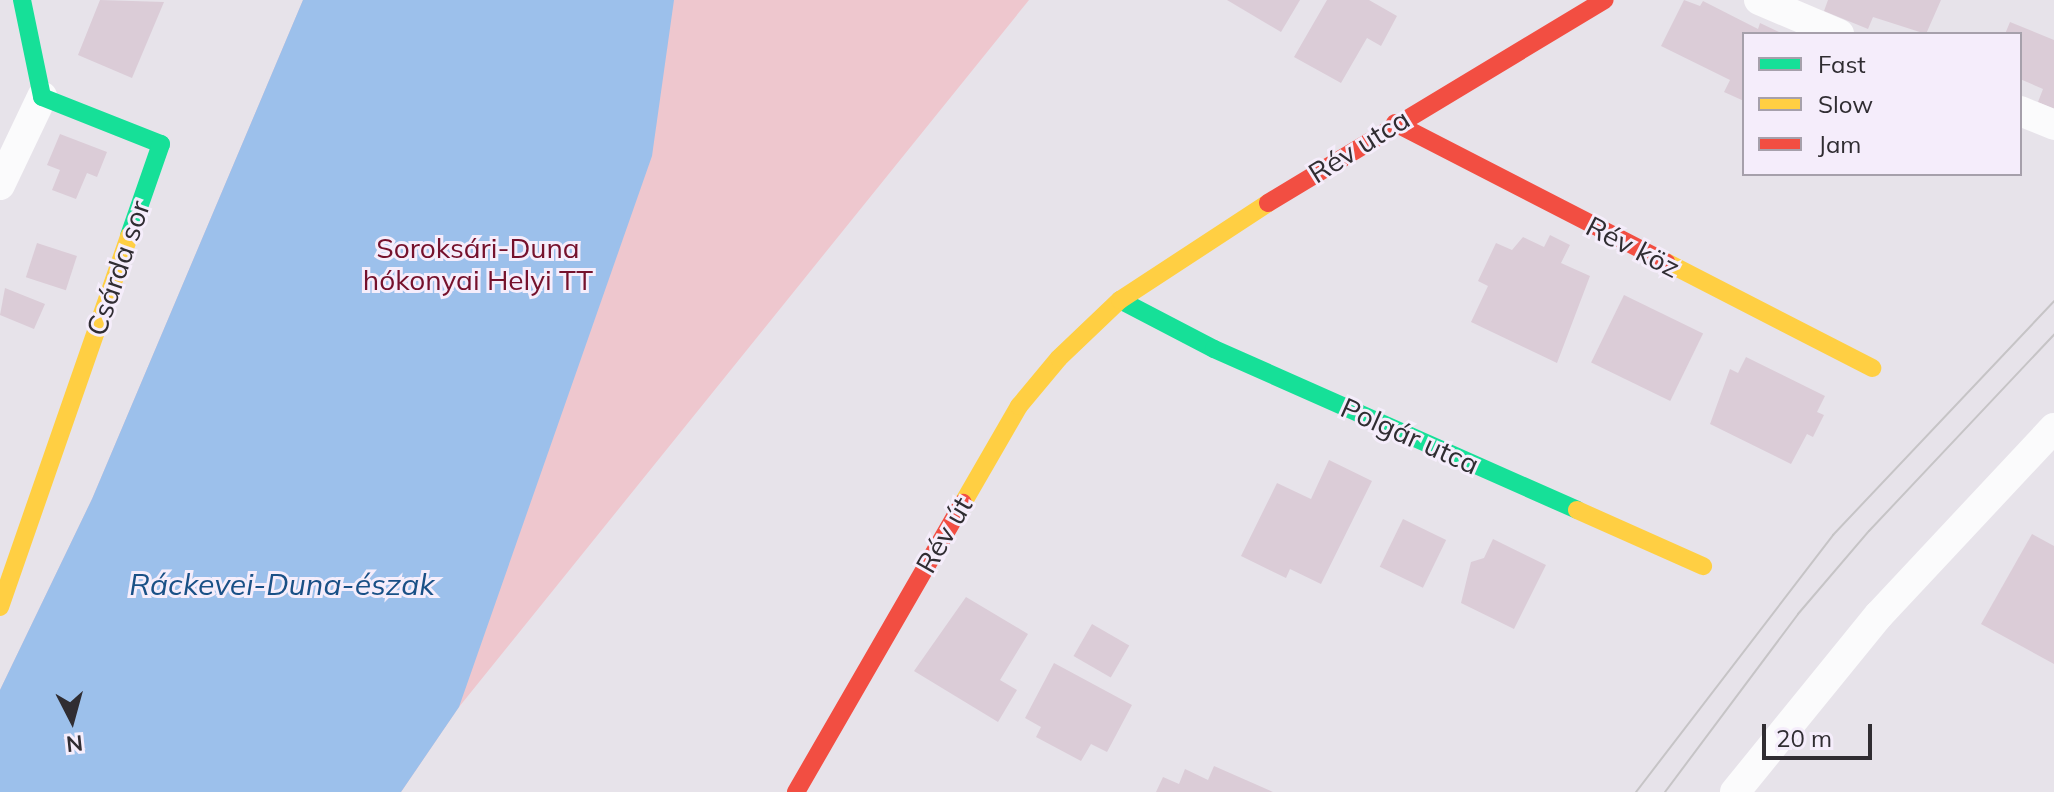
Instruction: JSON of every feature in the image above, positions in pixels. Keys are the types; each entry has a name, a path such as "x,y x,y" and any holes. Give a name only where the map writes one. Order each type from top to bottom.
{"street":[{"path":"0,185 42,97 22,0"},
{"name":"Rév utca","path":"1120,300 1395,123 1604,0"},
{"path":"1759,0 1834,32"},
{"name":"Csárda sor","path":"0,607 161,144 42,97"},
{"path":"2022,112 2054,125"},
{"name":"Rév köz","path":"1395,123 1872,368"},
{"name":"Polgár utca","path":"1120,300 1214,349 1703,566"},
{"name":"Rév út","path":"796,792 1019,406 1059,358 1120,300"},
{"path":"1735,792 1879,615 2054,428"}],"green space":[{"name":"Ráckevei-Duna-észak","path":"303,0 1029,0 459,707 401,792 0,792 0,690 92,499"}],"water":[{"name":"Ráckevei-Duna-észak","path":"303,0 674,0 652,156 459,707 401,792 0,792 0,690 92,499"}],"building":[{"path":"100,0 164,2 132,78 78,55"},
{"path":"1227,0 1300,0 1281,32"},
{"path":"1327,0 1369,0 1397,16 1381,46 1367,38 1341,83 1294,57"},
{"path":"1684,0 1700,6 1703,1 1758,29 1760,23 1779,32 1742,32 1742,100 1724,92 1730,80 1661,46"},
{"path":"1828,0 1941,0 1927,32 1873,17 1868,29 1824,11"},
{"path":"2010,22 2054,40 2054,109 2038,102 2043,89 2022,80 2022,32 2006,32"},
{"path":"60,134 107,152 97,177 87,173 76,199 52,190 60,170 47,165"},
{"path":"1550,235 1570,245 1561,263 1590,276 1557,363 1471,322 1488,286 1478,281 1496,243 1512,250 1523,237 1544,247"},
{"path":"37,243 77,256 66,290 26,277"},
{"path":"5,288 45,304 34,329 0,315"},
{"path":"1624,295 1703,334 1670,401 1591,362"},
{"path":"1746,357 1825,396 1817,412 1824,415 1813,437 1807,434 1791,464 1710,424 1730,369 1738,373"},
{"path":"1329,460 1372,481 1321,584 1290,569 1286,578 1241,556 1277,483 1311,499"},
{"path":"1403,519 1446,540 1423,588 1380,567"},
{"path":"2032,534 2054,546 2054,664 1981,624"},
{"path":"1493,539 1546,565 1514,629 1461,603 1471,562 1484,558"},
{"path":"966,597 1028,634 1000,680 1017,690 998,722 914,671"},
{"path":"1092,624 1129,646 1111,678 1074,656"},
{"path":"1054,663 1132,705 1107,752 1091,744 1081,761 1036,737 1041,727 1025,718"},
{"path":"1214,766 1273,792 1156,792 1163,777 1179,784 1185,769 1208,780"}],"tram line":[{"path":"1636,792 1833,535 2054,301"},
{"path":"1665,792 1798,614 1869,531 2054,335"}],"traffic: fast":[{"path":"22,0 42,97 161,144 129,236"},
{"path":"1120,300 1214,349 1577,510"}],"traffic: slow":[{"path":"963,503 1019,406 1059,358 1120,300 1268,203"},
{"path":"0,607 129,236"},
{"path":"1666,262 1872,368"},
{"path":"1577,510 1703,566"}],"traffic: jam":[{"path":"1268,203 1604,0"},
{"path":"1395,123 1666,262"},
{"path":"796,792 963,503"}],"park label":[{"name":"Soroksári-Duna hókonyai Helyi TT","path":"478,264"}]}
